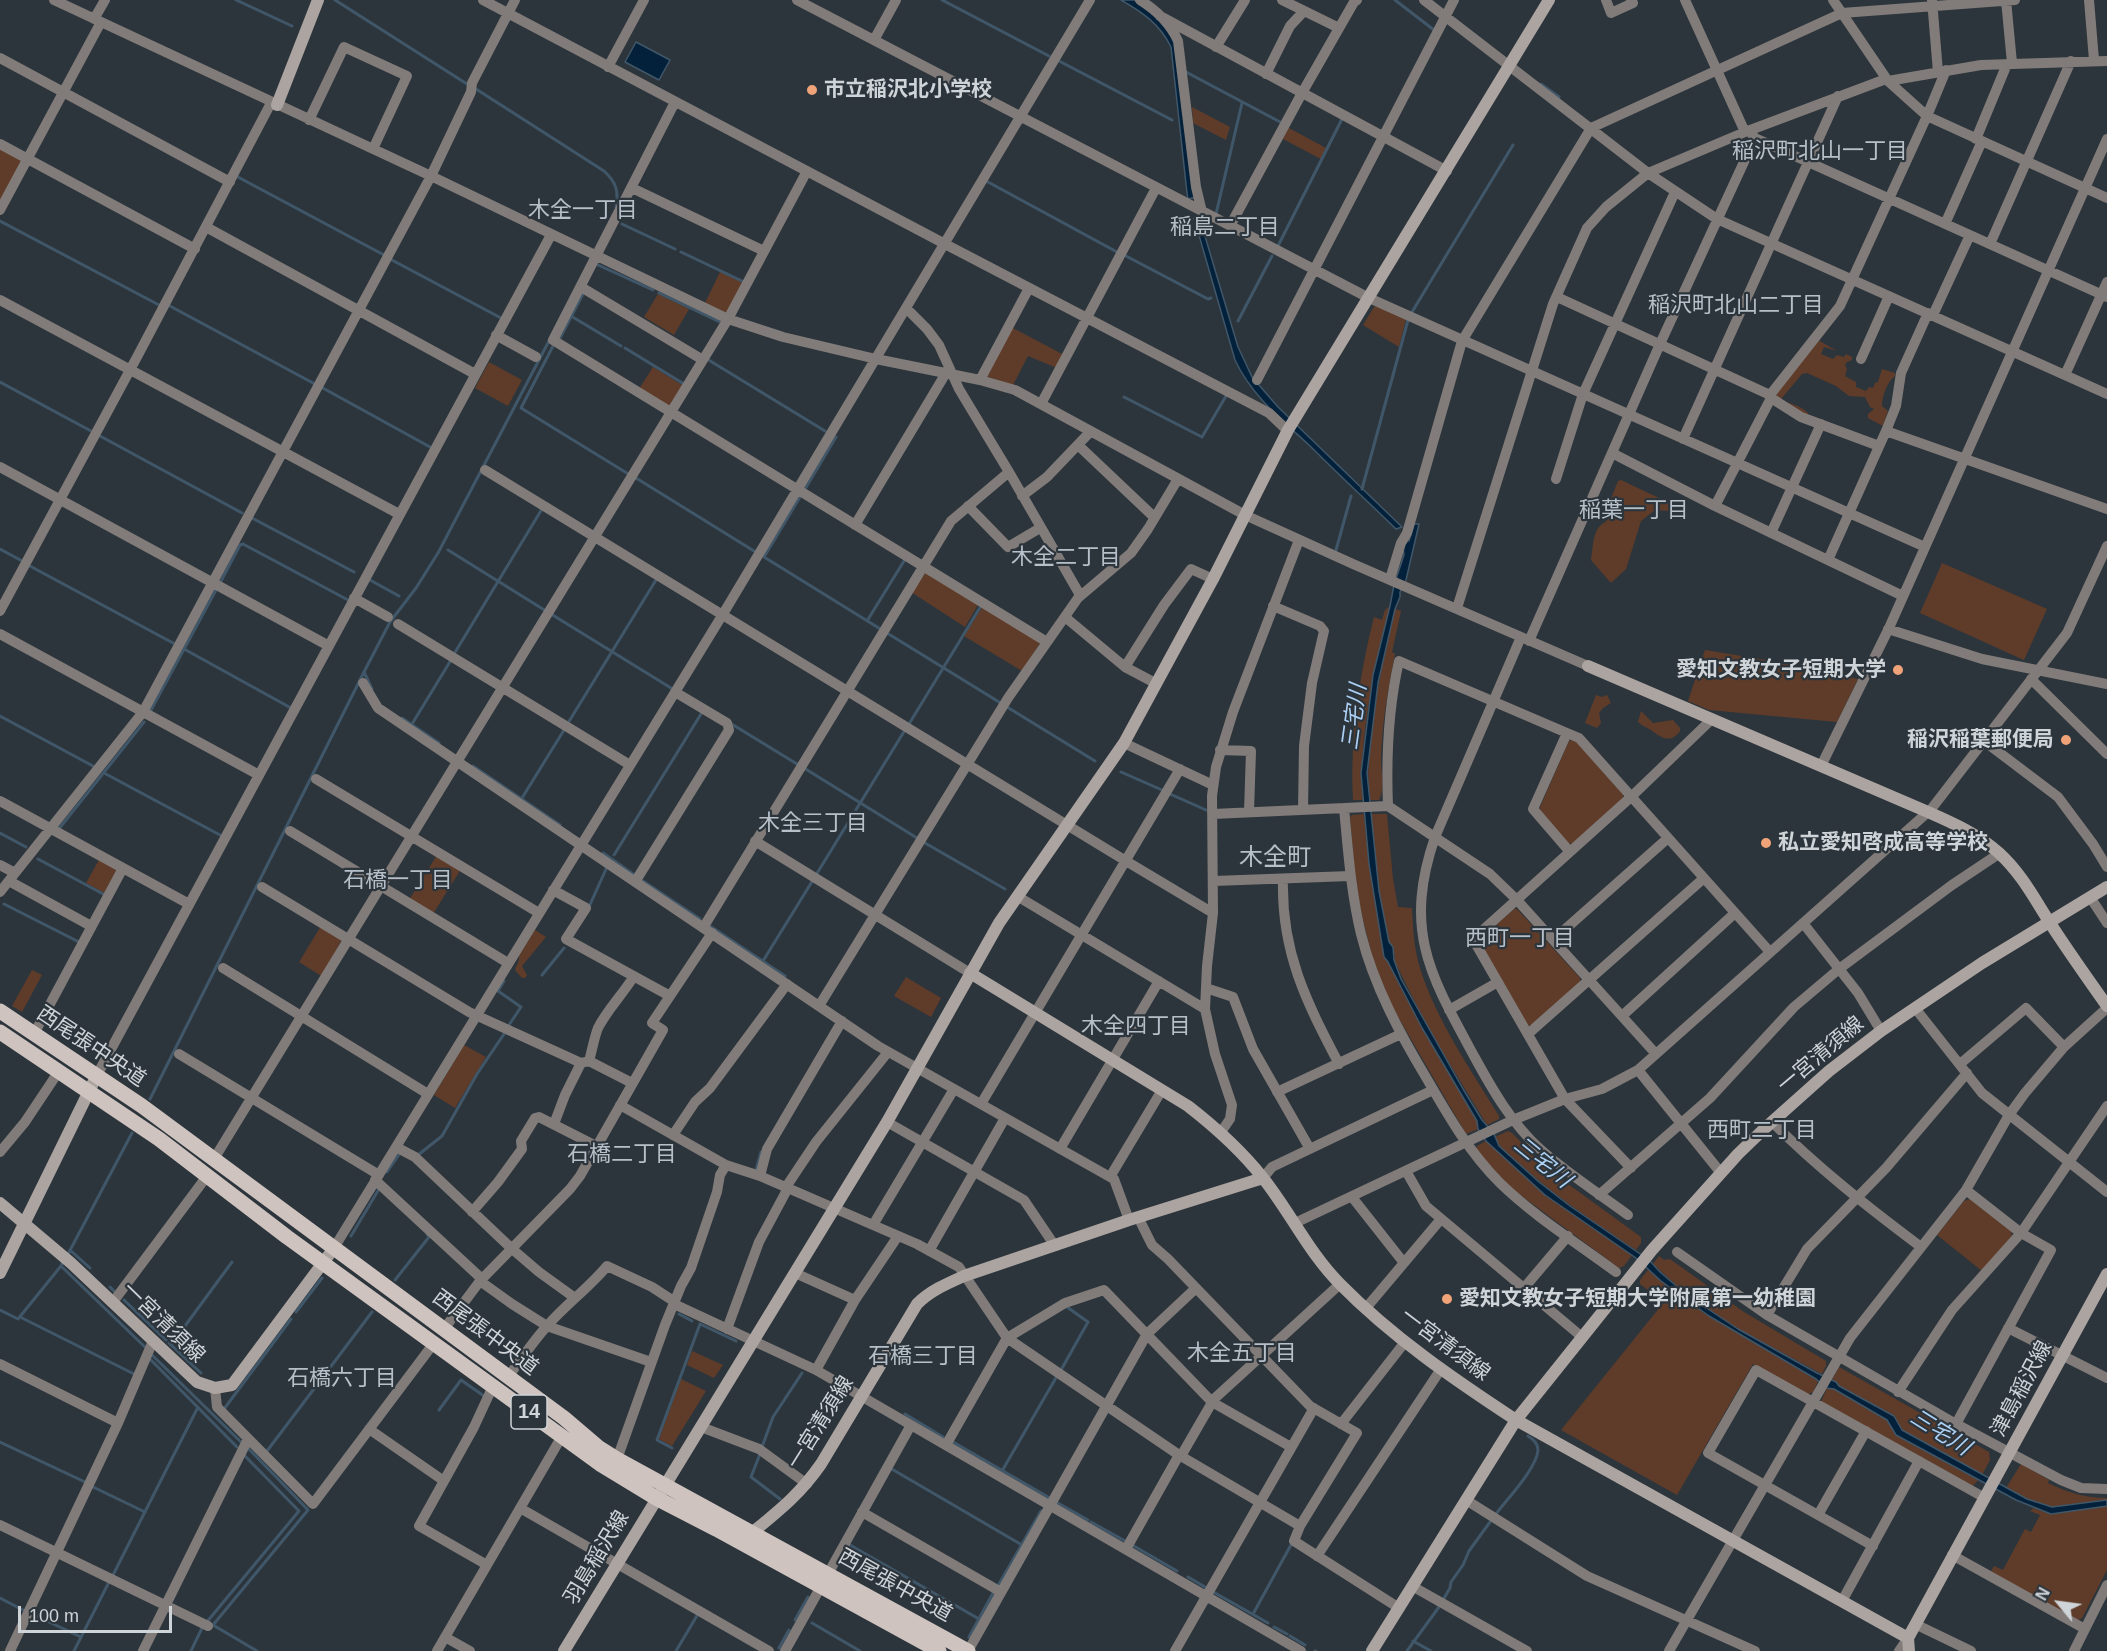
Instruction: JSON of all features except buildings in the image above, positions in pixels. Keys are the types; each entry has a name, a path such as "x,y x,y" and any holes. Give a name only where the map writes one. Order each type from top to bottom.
{"main road":[{"name":"西尾張中央道","path":"0,1011 97,1076 214,1160 564,1418 598,1447 661,1491 825,1580 968,1651"},
{"name":"西尾張中央道","path":"0,1032 150,1133 323,1263 600,1464 753,1532 939,1651"}],"street":[{"path":"54,0 431,176 728,319 783,337 980,380 1015,390 1245,515 1456,609 1928,812 1979,837 2000,853 2027,885 2107,1007 2064,1047 2025,1093 2009,1115 1966,1190 1850,1338 1669,1651"},
{"path":"0,210 64,92 98,21 105,0"},
{"path":"0,611 274,104 317,0"},
{"path":"483,0 1269,413 1290,427"},
{"path":"0,892 143,712 431,176 471,92 471,83 515,0"},
{"path":"608,67 644,0"},
{"path":"797,0 1369,298 1925,547"},
{"path":"874,40 896,0"},
{"path":"334,1248 723,614 1090,0"},
{"path":"1140,0 1173,29 1178,41 1196,187 1202,212"},
{"path":"1216,47 1245,0"},
{"path":"1282,0 1339,28"},
{"path":"1230,226 1302,93 1357,0"},
{"path":"1424,0 1648,172 1718,219 2107,394"},
{"path":"1257,380 1454,0"},
{"name":"羽島稲沢線","path":"564,1651 887,1122 970,973 1017,896 1124,743 1213,579 1290,427 1549,0"},
{"path":"1606,0 1611,13 1632,3 1631,0"},
{"path":"1685,0 1716,70 1749,134 2104,296"},
{"path":"1833,0 1887,80 1927,116 2107,198"},
{"path":"1946,224 2009,64 2006,0"},
{"path":"1390,579 1401,543 1407,533 1462,341 1591,128 1842,13 1932,3 2015,0"},
{"path":"2089,0 2094,60"},
{"path":"1715,506 1771,396 1840,306 1927,116 1942,71 1932,3"},
{"path":"1266,74 1290,26 1305,11"},
{"path":"1160,16 1447,171"},
{"path":"309,120 344,47 407,76 373,149"},
{"path":"0,58 230,182"},
{"path":"1990,244 2072,61"},
{"path":"1456,609 1557,297 1587,228 1606,207 1648,172 1749,134 1838,96 1887,80 1981,65 2107,61"},
{"path":"1683,439 1838,96"},
{"path":"675,102 632,188 593,255 581,287 553,340 1047,642"},
{"path":"1628,1215 1539,1148 1513,1120 1490,1085 1439,992 1428,962 1422,932 1422,888 1435,837 1493,701 1525,639 1612,453 1718,219 1749,134"},
{"path":"1821,766 1888,629 2107,139"},
{"path":"0,144 195,249"},
{"path":"214,1160 728,319 807,171"},
{"path":"632,188 764,251"},
{"path":"1041,404 1156,188"},
{"path":"1556,479 1583,394 1675,192"},
{"path":"206,228 475,374"},
{"path":"0,1273 88,1092 551,234"},
{"path":"1828,560 1896,406 1901,373 1970,235"},
{"path":"2065,375 2104,296 2107,282"},
{"path":"581,287 703,360"},
{"path":"980,380 1029,288"},
{"path":"1861,359 1889,296"},
{"path":"1557,297 1771,396 1801,417 1879,446"},
{"path":"0,300 399,514"},
{"path":"906,308 939,345 949,374 1010,471 1080,596"},
{"path":"496,335 536,357"},
{"path":"855,525 949,374"},
{"path":"1771,532 1821,424"},
{"path":"1022,496 1047,477 1091,431"},
{"path":"1886,431 2107,508"},
{"path":"1078,445 1154,517"},
{"path":"1612,453 1715,506 1903,596"},
{"path":"0,467 329,646"},
{"path":"485,470 1213,913"},
{"path":"444,1329 481,1280 570,1189 663,1030 652,1023 708,931 756,841 923,566 951,521 1010,471"},
{"path":"819,1006 1008,698 1080,596 1131,553 1178,479"},
{"path":"968,506 1008,547 1041,528"},
{"path":"1221,1132 1230,1119 1232,1106 1215,1054 1205,1009 1213,913 1213,785 1220,750 1299,540"},
{"path":"1295,1223 1513,1120 1565,1099 1602,1089 1638,1070 1928,812 2067,633 2107,546"},
{"path":"1125,667 1164,605 1191,569 1213,579"},
{"path":"354,598 388,617"},
{"path":"1273,606 1320,626 1324,631 1312,683 1304,746 1303,810"},
{"path":"1065,617 1125,667 1157,684"},
{"path":"398,624 630,765"},
{"path":"1888,629 2034,676 2107,684"},
{"path":"0,634 259,775"},
{"path":"1386,806 1388,720 1400,661 1579,738 1770,952"},
{"path":"2034,676 2107,754"},
{"path":"363,682 378,708 888,1052 1114,1179 1133,1219 1152,1245 1314,1408 1357,1433 1300,1526 1294,1541 1399,1608"},
{"path":"635,882 729,730 727,723 675,692"},
{"path":"1631,1168 1565,1099 1473,939 1631,797 1712,719"},
{"path":"1567,733 1533,809 1570,852"},
{"path":"1984,741 2058,797 2107,867"},
{"path":"1124,743 1213,785"},
{"path":"1220,750 1251,751 1249,812"},
{"path":"981,1104 1180,770"},
{"path":"316,779 538,913"},
{"path":"0,801 189,904"},
{"path":"1213,814 1386,806 1490,874 1517,900 1656,1054"},
{"path":"1349,808 1350,876 1362,936 1389,1010 1433,1090 1468,1142 1499,1182 1520,1201 1616,1272"},
{"path":"290,831 508,963"},
{"path":"1553,940 1668,838"},
{"path":"756,841 1188,1106 1221,1132 1263,1178 1272,1167 1433,1090"},
{"path":"1599,1195 1710,1098 1794,1007 1839,969 1943,891 2000,853"},
{"path":"0,865 12,877 92,926"},
{"path":"34,1034 123,868"},
{"path":"1214,881 1350,876"},
{"path":"1528,1034 1704,878"},
{"path":"1283,879 1282,899 1293,965 1306,1000 1339,1064"},
{"path":"262,887 476,1016 632,1083"},
{"name":"一宮清須線","path":"753,1532 807,1484 917,1304 926,1296 964,1276 1263,1178 1315,1254 1340,1284 1405,1342 1516,1420 1653,1250 1721,1173 1772,1122 1836,1065 1881,1030 1982,963 2107,887"},
{"path":"553,890 586,908 566,939 670,996"},
{"path":"1017,896 1205,1009"},
{"path":"2090,897 2107,923"},
{"path":"1622,1016 1735,914"},
{"path":"1803,922 1858,993 1881,1030"},
{"path":"223,968 428,1094"},
{"path":"554,1124 565,1095 585,1062 605,1015 634,976"},
{"path":"1060,1149 1159,981"},
{"path":"1449,1010 1498,982"},
{"path":"673,1135 695,1102 710,1088 787,984"},
{"path":"1206,988 1233,997 1253,1048 1310,1149"},
{"path":"1916,1008 1982,1093 2107,1192"},
{"path":"1767,1315 1807,1249 1886,1168 1963,1069 2026,1008 2064,1047"},
{"path":"760,1176 767,1149 842,1021"},
{"path":"1277,1092 1401,1034"},
{"path":"727,1329 759,1242 787,1188 816,1142 888,1052"},
{"path":"179,1054 377,1177 481,1280 512,1304 547,1326 651,1362"},
{"path":"1638,1070 1721,1173"},
{"path":"0,1152 26,1122 59,1071"},
{"path":"873,1225 954,1089"},
{"path":"1110,1177 1162,1090"},
{"path":"620,1105 726,1165 760,1176 898,1236 959,1268 1007,1338 1180,1456 1300,1526"},
{"path":"1898,1392 1952,1310 2020,1233 2107,1106"},
{"path":"472,1212 522,1149 521,1141 535,1118 539,1117 597,1146"},
{"path":"929,1251 1005,1118"},
{"path":"887,1122 1024,1200 1055,1246"},
{"path":"1772,1122 1802,1153 1856,1199 1921,1247"},
{"path":"396,1147 415,1157 511,1248 575,1298"},
{"path":"617,1459 651,1362 691,1268 717,1192 720,1175 726,1165"},
{"path":"1406,1171 1426,1206 1582,1337"},
{"path":"113,1302 207,1176"},
{"path":"1956,1424 2051,1250 2020,1233 1966,1190"},
{"path":"1352,1197 1404,1263"},
{"name":"一宮清須線","path":"0,1203 67,1259 197,1382 215,1388 232,1385 334,1248"},
{"path":"1366,1308 1442,1219"},
{"path":"816,1370 855,1300 898,1236"},
{"path":"1524,1288 1568,1236"},
{"path":"1677,1252 1767,1315 1956,1424 2007,1459 2082,1488 2107,1490"},
{"path":"508,1377 547,1326 595,1282 607,1266 652,1287 675,1303 727,1329 816,1370 1301,1651"},
{"path":"795,1273 855,1300"},
{"name":"津島稲沢線","path":"1908,1638 2107,1274"},
{"path":"1126,1549 1212,1402 1340,1284"},
{"path":"968,1651 1147,1334 1196,1288"},
{"path":"946,1445 1007,1338 1065,1303 1104,1290 1212,1402 1291,1447"},
{"path":"2008,1328 2107,1378"},
{"path":"10,1651 118,1423 153,1341"},
{"path":"1341,1424 1405,1342"},
{"path":"215,1388 217,1407 245,1444 313,1504 434,1343"},
{"path":"0,1364 118,1423"},
{"path":"1317,1556 1441,1368"},
{"path":"1872,1546 1708,1453 1756,1370 1814,1398 1919,1461 1987,1494"},
{"path":"487,1565 419,1526 474,1427 493,1386"},
{"path":"1175,1651 1314,1408"},
{"path":"1372,1651 1516,1420 1908,1638"},
{"path":"786,1651 911,1425"},
{"path":"700,1427 759,1449 807,1484"},
{"path":"369,1429 444,1481"},
{"path":"1818,1515 1866,1431"},
{"path":"437,1651 562,1436"},
{"path":"143,1651 245,1444"},
{"path":"1842,1601 1919,1461"},
{"path":"1466,1500 1587,1576 1755,1651"},
{"path":"520,1508 769,1651"},
{"path":"862,1512 1001,1592"},
{"path":"0,1525 208,1626"},
{"path":"1952,1556 2085,1629"},
{"path":"2074,1651 2107,1585"},
{"path":"1412,1586 1527,1651"},
{"path":"1915,1624 1971,1651"},
{"path":"445,1637 470,1651"},
{"path":"1899,1651 1908,1638"},
{"path":"1908,1638 1909,1651"}],"shaded area":[{"path":"1192,107 1230,127 1226,140 1193,123"},
{"path":"1287,127 1326,148 1321,159 1281,138"},
{"path":"0,148 23,161 0,203"},
{"path":"720,272 744,283 728,314 705,303"},
{"path":"658,294 689,309 674,335 644,317"},
{"path":"1379,306 1406,319 1399,347 1363,325 1374,307"},
{"path":"1011,327 1064,355 1057,368 1028,356 1013,385 985,376"},
{"path":"1818,340 1837,351 1824,347 1821,354 1833,359 1837,355 1844,357 1846,354 1852,357 1852,360 1845,365 1847,369 1845,376 1856,382 1856,387 1866,391 1869,387 1873,388 1878,382 1882,369 1895,373 1887,385 1883,398 1882,406 1888,411 1883,425 1868,418 1868,414 1874,409 1870,407 1865,397 1849,396 1836,386 1807,373 1802,374 1781,399 1798,406 1808,413 1807,416 1777,398 1775,392"},
{"path":"489,362 522,380 508,406 475,388"},
{"path":"653,367 684,386 671,407 639,389"},
{"path":"1621,480 1678,507 1669,511 1655,510 1641,521 1626,569 1610,582 1591,560 1596,532 1608,519 1604,516 1618,481"},
{"path":"1942,563 2047,609 2024,660 1920,613"},
{"path":"927,571 979,603 965,627 911,592"},
{"path":"983,606 1040,643 1022,671 964,636"},
{"path":"1390,606 1365,727 1363,800 1353,800 1354,731 1364,662 1374,617 1382,620 1385,610"},
{"path":"1395,609 1401,611 1392,652 1395,654 1383,731 1382,791 1379,800 1369,800 1369,752 1372,728"},
{"path":"1705,650 1797,665 1858,679 1837,722 1709,710 1688,701"},
{"path":"1596,695 1602,697 1607,695 1611,703 1599,713 1601,723 1597,728 1585,723"},
{"path":"1641,711 1653,723 1673,720 1680,731 1670,739 1658,735 1638,722"},
{"path":"1569,741 1576,741 1623,794 1623,799 1573,844 1568,843 1540,811"},
{"path":"1364,814 1369,864 1383,948 1397,981 1422,1028 1477,1121 1478,1129 1466,1134 1390,1003 1372,956 1356,891 1350,817"},
{"path":"1370,814 1387,814 1398,907 1412,908 1416,954 1435,1007 1499,1116 1499,1119 1487,1125 1428,1028 1394,960 1395,955 1389,943 1379,891"},
{"path":"437,855 461,869 433,914 409,900"},
{"path":"100,858 118,868 104,893 86,883"},
{"path":"1514,909 1517,909 1580,978 1580,982 1532,1025 1527,1025 1480,942 1481,938"},
{"path":"321,926 342,939 323,977 299,962"},
{"path":"535,930 546,937 522,966 527,975 522,978 515,970 519,956"},
{"path":"32,970 42,975 22,1012 12,1006"},
{"path":"906,977 941,998 931,1017 894,996"},
{"path":"464,1045 486,1057 455,1108 434,1095"},
{"path":"1508,1131 1550,1171 1641,1237 1641,1243 1636,1250 1562,1199 1506,1152 1495,1137"},
{"path":"1486,1141 1546,1195 1632,1255 1624,1266 1619,1268 1511,1188 1476,1150 1477,1146"},
{"path":"1970,1199 2011,1231 2012,1237 1982,1271 1937,1235 1964,1201"},
{"path":"1659,1256 1664,1260 1670,1259 1744,1312 1826,1361 1822,1374 1738,1329 1687,1295 1653,1264"},
{"path":"1649,1269 1661,1281 1709,1316 1818,1381 1813,1392 1808,1394 1753,1364 1677,1495 1561,1430 1664,1302 1640,1284 1640,1280"},
{"path":"692,1351 723,1365 714,1378 687,1365"},
{"path":"1839,1367 1989,1452 1990,1460 1982,1475 1902,1430 1894,1416 1839,1386 1832,1380"},
{"path":"681,1379 706,1391 672,1446 659,1439"},
{"path":"1827,1388 1834,1389 1888,1420 1896,1435 1978,1480 1973,1486 1821,1402"},
{"path":"2021,1464 2049,1480 2048,1483 2069,1492 2107,1498 2107,1500 2052,1507 2027,1499 2006,1488"},
{"path":"2107,1506 2107,1570 2082,1618 2078,1620 1990,1573 1994,1566 2003,1570 2025,1529 2031,1532 2040,1515 2030,1511 2034,1508 2051,1514"}],"water":[{"path":"1121,0 1134,0 1144,6 1156,16 1175,40 1196,197 1188,199 1171,47 1162,32 1150,19"},
{"path":"636,42 670,60 659,80 625,62"},
{"path":"1199,216 1238,347 1252,377 1278,407 1402,527 1396,529 1278,417 1258,396 1242,373 1235,360 1194,218"},
{"path":"1414,524 1419,524 1406,580 1395,609 1378,683 1367,773 1379,891 1389,942 1393,947 1394,960 1401,979 1463,1089 1482,1120 1494,1134 1499,1146 1570,1206 1649,1260 1687,1295 1738,1329 1894,1416 1902,1430 2027,1499 2052,1507 2107,1500 2107,1506 2051,1514 2016,1500 1896,1435 1887,1420 1834,1389 1827,1388 1816,1379 1709,1316 1661,1281 1636,1258 1545,1195 1486,1141 1478,1129 1477,1121 1422,1028 1384,957 1369,864 1361,773 1373,675 1394,585 1404,555 1403,547 1409,541"}],"waterway":[{"path":"236,0 292,26"},
{"path":"335,0 467,84"},
{"path":"942,0 1049,56"},
{"path":"1395,0 1434,30"},
{"path":"1059,61 1172,120"},
{"path":"1186,72 1282,123"},
{"path":"1541,84 1559,97"},
{"path":"476,89 604,171 616,187 616,207"},
{"path":"1216,214 1242,103"},
{"path":"1278,246 1342,119"},
{"path":"1412,312 1513,145"},
{"path":"236,176 384,255"},
{"path":"988,182 1117,252"},
{"path":"0,221 159,305"},
{"path":"622,224 675,249"},
{"path":"681,252 744,282"},
{"path":"1124,255 1208,299 1211,298"},
{"path":"1238,321 1272,256"},
{"path":"390,259 501,318"},
{"path":"598,265 653,290"},
{"path":"559,340 584,292"},
{"path":"659,293 722,323"},
{"path":"168,305 313,383"},
{"path":"571,316 621,346"},
{"path":"1362,489 1408,320"},
{"path":"150,1099 390,622 416,588 438,553 550,339"},
{"path":"553,346 521,408 630,475"},
{"path":"625,348 684,384"},
{"path":"707,359 825,431"},
{"path":"0,382 91,431"},
{"path":"321,387 430,447"},
{"path":"1124,397 1202,437 1226,396"},
{"path":"100,436 242,513"},
{"path":"805,489 836,437"},
{"path":"636,478 754,551"},
{"path":"1336,550 1351,496"},
{"path":"800,497 764,557 882,630"},
{"path":"454,654 542,509"},
{"path":"252,518 354,572"},
{"path":"221,581 240,545 243,544 348,600"},
{"path":"0,549 24,562"},
{"path":"448,550 546,611"},
{"path":"867,621 904,561"},
{"path":"28,565 173,643"},
{"path":"370,580 399,596"},
{"path":"568,723 656,580"},
{"path":"151,710 216,590"},
{"path":"909,724 981,606"},
{"path":"551,614 671,688"},
{"path":"887,633 999,702"},
{"path":"184,649 291,708"},
{"path":"412,724 451,660"},
{"path":"364,672 372,689"},
{"path":"1007,707 1095,761"},
{"path":"614,855 701,714"},
{"path":"0,716 93,766"},
{"path":"402,718 439,743"},
{"path":"58,830 144,722"},
{"path":"730,723 797,764"},
{"path":"522,798 564,730"},
{"path":"816,875 905,730"},
{"path":"473,766 560,825"},
{"path":"804,768 917,838"},
{"path":"1121,772 1162,790"},
{"path":"104,773 220,835"},
{"path":"1170,794 1206,810"},
{"path":"0,833 26,847"},
{"path":"925,843 1005,889"},
{"path":"603,853 636,876"},
{"path":"38,859 105,895"},
{"path":"588,909 607,867"},
{"path":"763,961 813,880"},
{"path":"643,881 700,919"},
{"path":"4,904 79,942"},
{"path":"710,926 785,976"},
{"path":"542,975 564,948"},
{"path":"504,981 498,991 521,1007 509,1025"},
{"path":"418,1155 442,1136 477,1074 504,1034"},
{"path":"67,1256 132,1133"},
{"path":"756,1170 761,1152"},
{"path":"387,1172 400,1153"},
{"path":"351,1236 379,1189"},
{"path":"395,1280 429,1237 427,1234"},
{"path":"70,1250 90,1268"},
{"path":"63,1262 61,1266 146,1348"},
{"path":"171,1345 232,1262"},
{"path":"0,1310 18,1319 61,1266"},
{"path":"296,1312 322,1278"},
{"path":"110,1287 114,1291"},
{"path":"124,1300 166,1340"},
{"path":"1061,1370 1088,1322 1067,1307"},
{"path":"267,1451 372,1312"},
{"path":"679,1314 692,1321"},
{"path":"20,1317 134,1374"},
{"path":"224,1409 291,1319"},
{"path":"700,1324 736,1341"},
{"path":"672,1448 657,1440 700,1324"},
{"path":"169,1343 201,1373"},
{"path":"150,1353 242,1443"},
{"path":"150,1359 237,1447"},
{"path":"762,1447 773,1417 802,1373"},
{"path":"1002,1471 1057,1376"},
{"path":"439,1410 461,1380 484,1396"},
{"path":"112,1577 198,1407"},
{"path":"905,1414 943,1437"},
{"path":"1496,1514 1533,1465 1538,1450 1537,1445 1528,1436"},
{"path":"0,1442 85,1482"},
{"path":"953,1442 1048,1497"},
{"path":"247,1447 308,1510 213,1625 257,1651"},
{"path":"760,1454 751,1477 780,1499"},
{"path":"206,1623 299,1511 244,1455"},
{"path":"890,1468 1022,1545"},
{"path":"93,1487 145,1512"},
{"path":"1056,1502 1088,1520"},
{"path":"999,1584 1041,1511"},
{"path":"1091,1522 1125,1541"},
{"path":"1443,1600 1469,1551 1490,1522"},
{"path":"1253,1614 1292,1543"},
{"path":"850,1545 979,1619"},
{"path":"1132,1545 1177,1571"},
{"path":"1188,1577 1205,1587"},
{"path":"74,1651 108,1584"},
{"path":"969,1637 993,1593"},
{"path":"1215,1593 1268,1623"},
{"path":"795,1620 808,1597"},
{"path":"0,1598 23,1610"},
{"path":"1407,1651 1439,1607"},
{"path":"32,1614 81,1637"},
{"path":"676,1651 698,1614"},
{"path":"812,1623 860,1651"},
{"path":"1274,1627 1287,1634"},
{"path":"191,1651 202,1628"},
{"path":"779,1648 789,1630"},
{"path":"1290,1636 1305,1645"},
{"path":"1413,1641 1431,1651"}],"place":[{"name":"市立稲沢北小学校","path":"812,90"},
{"name":"愛知文教女子短期大学","path":"1898,670"},
{"name":"稲沢稲葉郵便局","path":"2066,740"},
{"name":"私立愛知啓成高等学校","path":"1766,843"},
{"name":"愛知文教女子短期大学附属第一幼稚園","path":"1447,1299"}],"district":[{"name":"稲沢町北山一丁目","path":"1820,152"},
{"name":"木全一丁目","path":"583,211"},
{"name":"稲島二丁目","path":"1225,228"},
{"name":"稲沢町北山二丁目","path":"1736,306"},
{"name":"稲葉一丁目","path":"1634,511"},
{"name":"木全二丁目","path":"1066,558"},
{"name":"木全三丁目","path":"813,824"},
{"name":"木全町","path":"1275,858"},
{"name":"石橋一丁目","path":"398,881"},
{"name":"西町一丁目","path":"1520,939"},
{"name":"木全四丁目","path":"1136,1027"},
{"name":"西町二丁目","path":"1762,1131"},
{"name":"石橋二丁目","path":"622,1155"},
{"name":"木全五丁目","path":"1242,1354"},
{"name":"石橋三丁目","path":"923,1357"},
{"name":"石橋六丁目","path":"342,1379"}],"water label":[{"name":"三宅川","path":"1355,717"},
{"name":"三宅川","path":"1542,1163"},
{"name":"三宅川","path":"1940,1433"}]}
